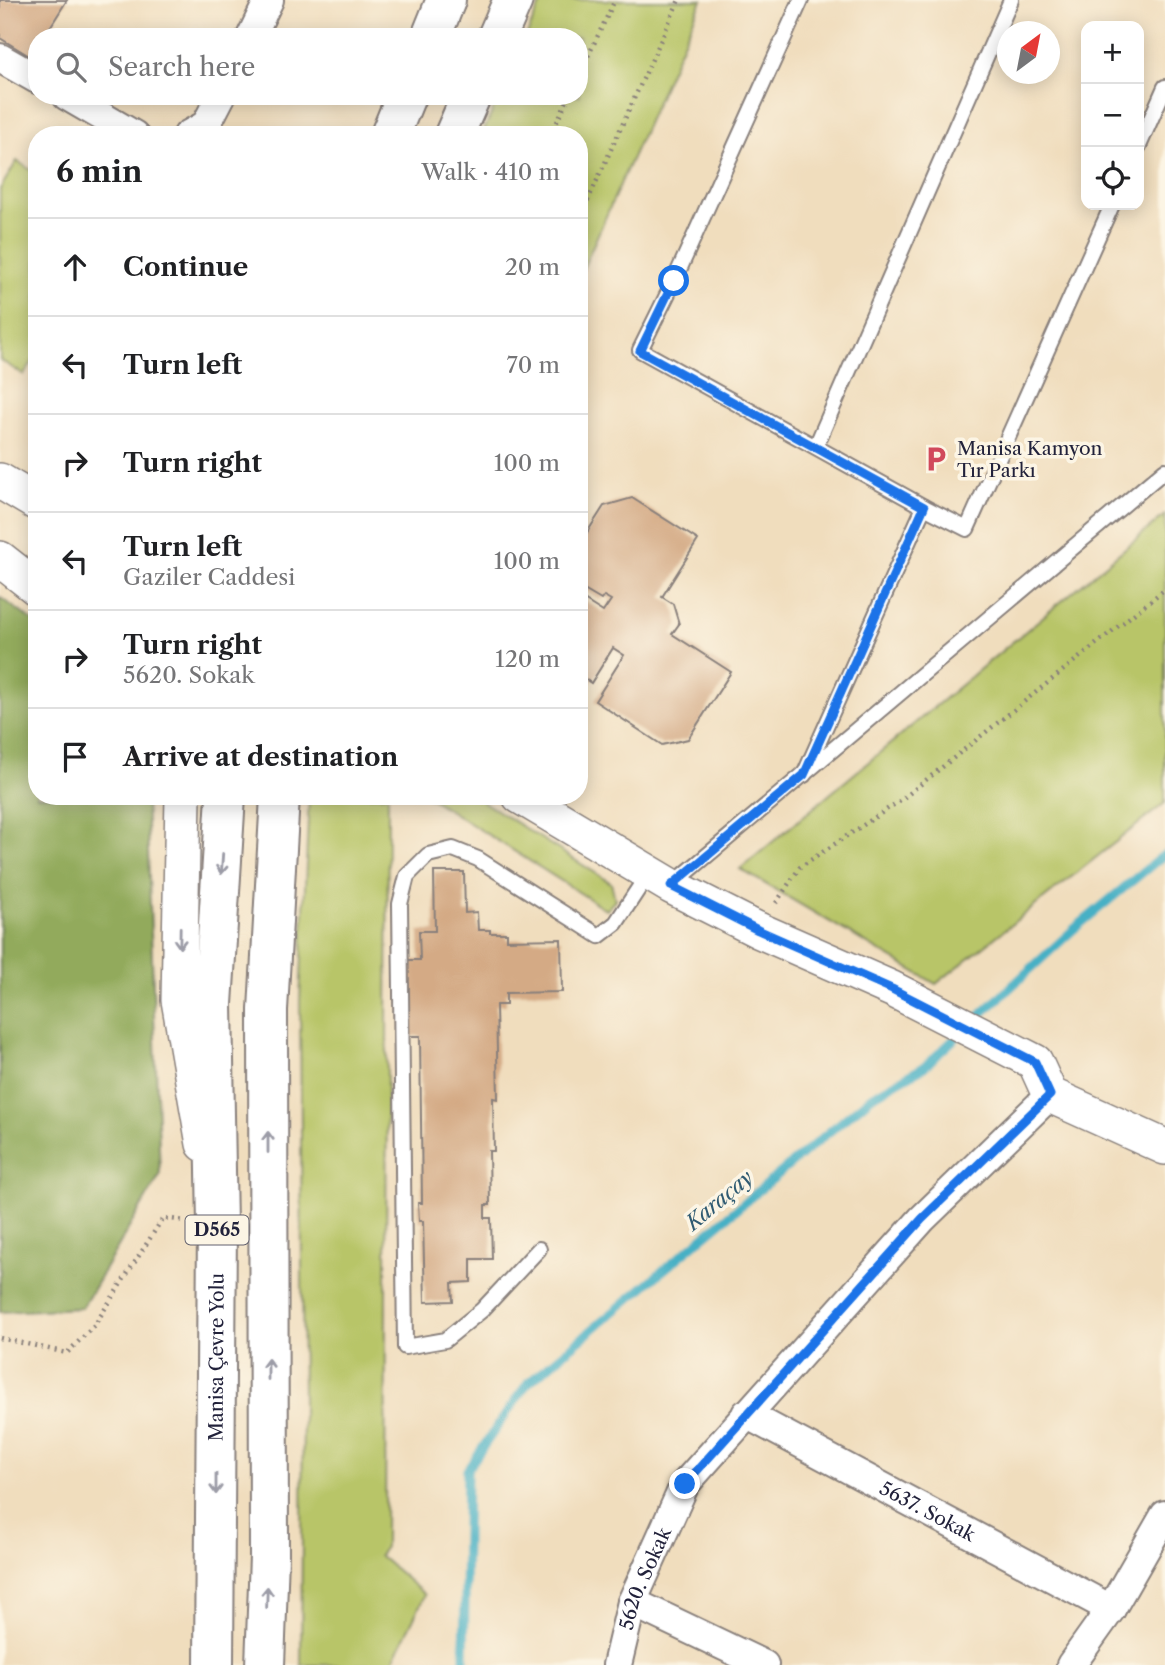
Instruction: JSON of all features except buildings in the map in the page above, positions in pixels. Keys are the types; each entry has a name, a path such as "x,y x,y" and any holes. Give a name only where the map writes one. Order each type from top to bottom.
{"highway":[{"path":"435,28 446,0"},
{"path":"501,28 513,0"},
{"path":"394,126 402,105"},
{"path":"458,126 467,105"},
{"name":"Manisa Çevre Yolu","path":"214,1665 218,1225 213,1004 225,805"},
{"name":"D565","path":"265,1665 269,1556 268,1010 279,805"}],"street":[{"path":"255,28 269,0"},
{"path":"0,58 28,74"},
{"path":"82,105 119,126"},
{"path":"204,126 216,105"},
{"path":"0,481 28,498"},
{"path":"0,559 28,581"},
{"path":"183,805 179,1000 218,1225"},
{"path":"535,805 660,880 758,930 892,989 1035,1062 1050,1095 1165,1147"},
{"name":"5620. Sokak","path":"617,1665 632,1602 685,1484 922,1219 1050,1095"},
{"name":"5637. Sokak","path":"746,1414 1111,1609"},
{"path":"1071,1665 1111,1609 1165,1515"},
{"path":"632,1602 764,1665"}],"lane":[{"path":"801,0 640,351 967,529 1110,210"},
{"path":"816,446 1010,0"},
{"path":"1144,135 1165,87"},
{"path":"539,1249 482,1310 445,1340 405,1347 400,904 407,876 428,855 453,849 478,859 599,936 660,880 804,775 1165,470"},
{"path":"804,775 924,507"}],"path":[{"path":"588,56 615,0"},
{"path":"588,200 679,0"},
{"path":"555,126 565,105"},
{"path":"758,930 800,867 901,800 1165,589"},
{"path":"0,1338 67,1353 94,1326 163,1218 218,1225"}],"green space":[{"path":"542,0 702,0 588,257 588,126 486,126 495,105 588,105 588,28 530,28"},
{"path":"17,161 28,168 28,369 24,375 0,360 0,189"},
{"path":"1165,515 1165,803 936,984 740,869"},
{"path":"0,597 28,617 28,805 146,805 160,1175 82,1308 0,1312"},
{"path":"309,805 388,805 385,1547 379,1555 425,1595 391,1665 301,1665 303,1405 300,1001"},
{"path":"441,805 488,805 611,883 615,899 607,910"}],"waterway":[{"name":"Karaçay","path":"974,1021 1074,929 1165,854"},
{"name":"Karaçay","path":"464,1665 467,1470 527,1384 871,1097 924,1067 961,1033"}],"place":[{"name":"Manisa Kamyon Tır Parkı","path":"936,459"}],"route":[{"path":"674,281 640,351 924,507 804,775 671,886 758,930 892,989 1035,1062 1050,1095 922,1219 685,1484"}]}
